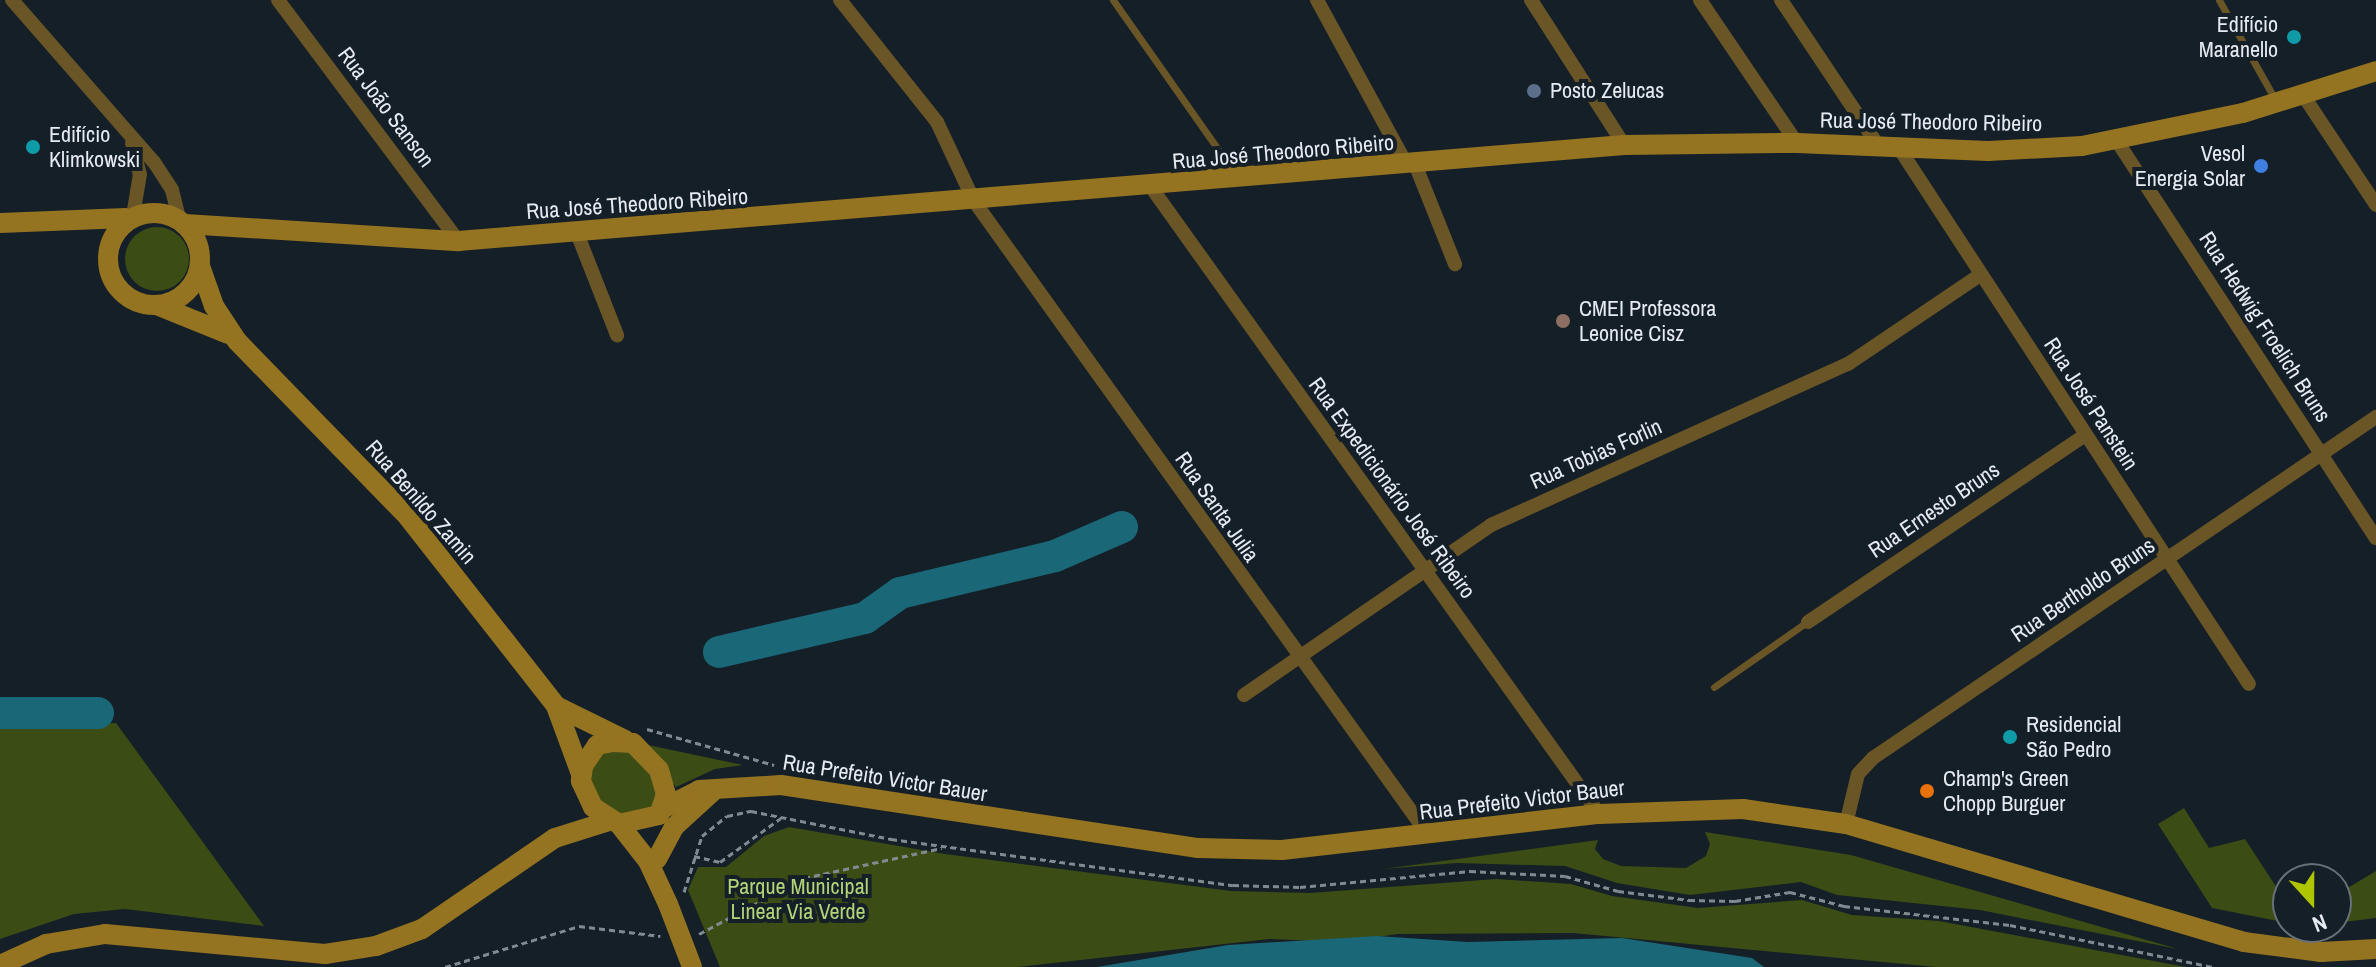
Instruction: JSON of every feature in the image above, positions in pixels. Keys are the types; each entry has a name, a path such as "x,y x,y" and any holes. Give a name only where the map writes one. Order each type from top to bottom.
{"main road":[{"name":"Rua José Theodoro Ribeiro","path":"183,223 458,241 1239,180 1624,145 1797,143 1988,151 2117,141 2276,104 2376,71"},
{"path":"0,223 159,214 183,223 199,247 200,266 181,297 159,306 135,302 112,278 110,243 129,217"},
{"name":"Rua Benildo Zamin","path":"200,266 214,306 237,341 408,517 556,706 581,774"},
{"name":"Rua Benildo Zamin","path":"159,306 192,315 237,341"},
{"name":"Rua Benildo Zamin","path":"556,706 638,735"},
{"path":"658,869 661,811 666,794 659,770 638,735 597,745 585,759 581,774 593,807 616,822 658,869 676,901 692,967"},
{"name":"Rua Prefeito Victor Bauer","path":"661,811 699,790 781,785 1198,848 1282,850 1429,836 1599,814 1743,809 1846,824 2244,942 2321,952 2376,949"},
{"path":"658,869 674,827 719,787"},
{"path":"0,965 46,944 105,934 325,954 376,946 422,929 555,838 661,811"}],"street":[{"path":"12,0 127,132 172,190 183,223"},
{"name":"Rua João Sanson","path":"278,0 458,241"},
{"name":"Rua Santa Julia","path":"840,0 937,122 974,201 1297,658 1429,836"},
{"path":"1317,0 1411,165 1455,264"},
{"path":"1531,0 1624,145"},
{"path":"1700,0 1797,143"},
{"name":"Rua José Panstein","path":"1781,0 1980,275 2249,684"},
{"path":"2303,95 2376,205"},
{"path":"127,132 140,164 129,217"},
{"name":"Rua Hedwig Froelich Bruns","path":"2117,141 2376,538"},
{"name":"Rua Expedicionário José Ribeiro","path":"1151,187 1599,814"},
{"path":"577,233 617,335"},
{"name":"Rua Tobias Forlin","path":"1244,695 1491,525 1848,364 1980,275"},
{"name":"Rua Bertholdo Bruns","path":"1846,824 1858,774 1873,758 2376,417"},
{"name":"Rua Ernesto Bruns","path":"1808,622 2085,435"}],"lane":[{"path":"1113,0 1239,180"},
{"path":"2219,0 2272,87 2276,104"},
{"path":"1714,687 1808,622"}],"path":[{"path":"638,735 780,766"},
{"path":"676,901 702,836 734,813 751,811 945,847 1233,885 1300,887 1470,871 1565,876 1618,891 1689,900 1735,901 1790,892 1844,906 1996,923 2212,967"},
{"path":"694,856 720,862 781,818"},
{"path":"690,937 718,927 804,878 945,847"},
{"path":"445,967 579,926 669,937"}],"green space":[{"path":"157,227 175,233 183,241 189,259 183,277 175,285 157,291 139,285 131,277 125,259 131,241 139,233"},
{"path":"116,723 264,926 125,909 74,914 0,939 0,728"},
{"path":"643,744 743,765 715,769 676,787"},
{"path":"625,747 650,765 659,803 635,818 604,810 587,779 596,754"},
{"path":"2184,808 2209,848 2245,839 2272,880 2272,920 2212,908 2158,824"},
{"name":"Parque Municipal Linear Via Verde","path":"789,827 945,854 1231,891 1310,893 1496,879 1571,884 1612,896 1698,908 1802,900 1852,915 1939,921 2186,967 1936,967 1573,933 1398,934 1343,942 1269,939 1018,967 720,967 688,890 698,867 726,867 764,836"},
{"path":"1705,832 1851,855 2178,949 1980,910 1837,895 1801,882 1690,895 1617,883 1565,866 1457,863 1383,869 1598,840 1595,849 1603,859 1621,866 1686,868 1706,856 1710,844"},
{"path":"2376,871 2376,918 2352,921 2352,885"}],"water":[{"path":"1377,936 1468,942 1622,938 1752,958 1764,967 1097,967 1228,945"}],"waterway":[{"path":"719,652 865,618 900,593 1055,556 1122,527"},
{"path":"0,713 98,713"}],"place":[{"name":"Edifício Maranello","path":"2294,37"},
{"name":"Posto Zelucas","path":"1534,91"},
{"name":"Edifício Klimkowski","path":"33,147"},
{"name":"Vesol Energia Solar","path":"2261,166"},
{"name":"CMEI Professora Leonice Cisz","path":"1563,321"},
{"name":"Residencial São Pedro","path":"2010,737"},
{"name":"Champ's Green Chopp Burguer","path":"1927,791"}]}
